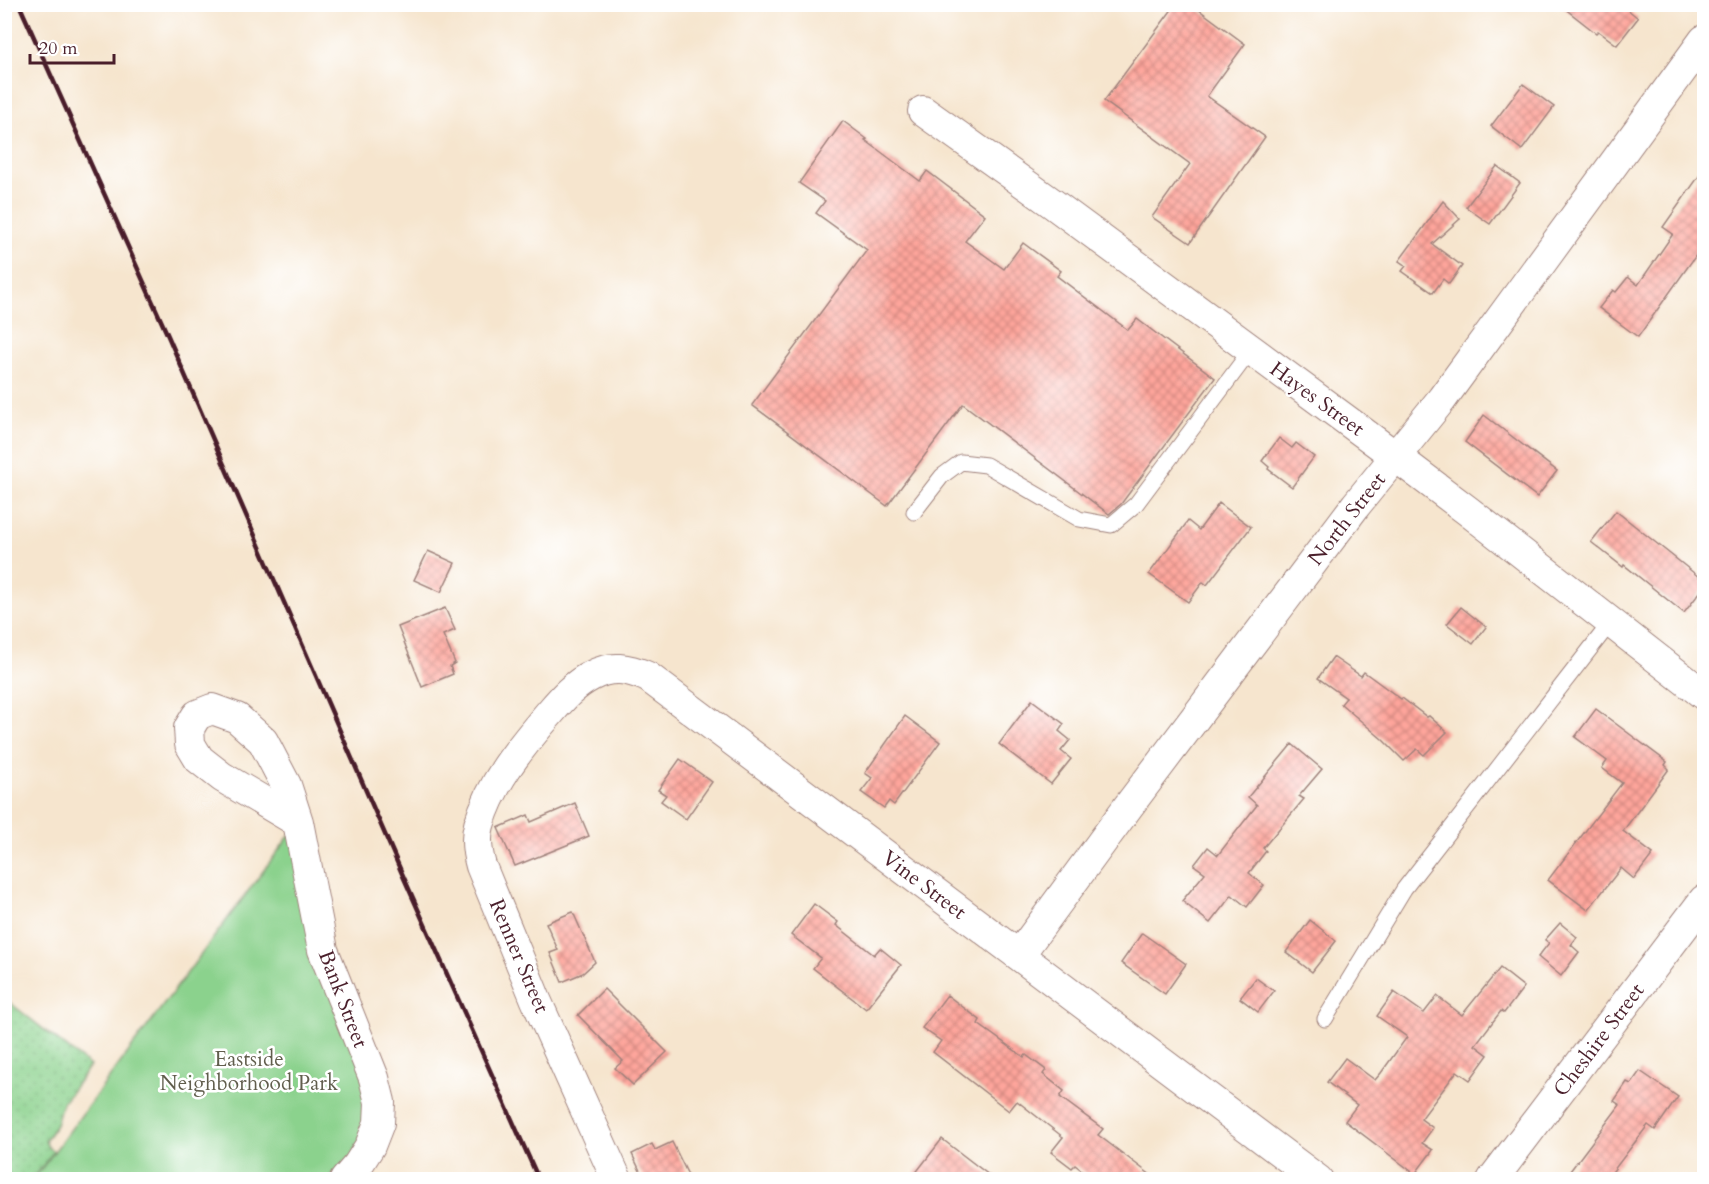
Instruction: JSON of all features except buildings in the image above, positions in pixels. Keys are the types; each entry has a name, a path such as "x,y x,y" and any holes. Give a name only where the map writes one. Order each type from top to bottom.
{"street":[{"name":"North Street","path":"1018,955 1356,505 1442,399 1704,40"},
{"name":"Hayes Street","path":"923,111 1052,203 1395,456 1704,695"},
{"name":"Vine Street","path":"530,736 572,688 592,675 612,669 632,670 648,677 1318,1179"},
{"name":"Renner Street","path":"530,736 508,764 494,787 479,824 477,852 536,1000 616,1179"},
{"name":"Bank Street","path":"298,822 323,950 374,1078 380,1102 379,1123 370,1146 358,1165 345,1179"},
{"name":"Cheshire Street","path":"1492,1179 1704,900"}],"lane":[{"path":"914,512 942,476 961,462 986,465 1079,519 1111,525 1136,504 1251,350"},
{"path":"1325,1019 1404,889 1611,622"}],"green space":[{"name":"Eastside Neighborhood Park","path":"293,831 365,1073 370,1121 352,1155 330,1179 33,1180"},
{"path":"4,998 90,1066 62,1104 56,1125 45,1141 54,1151 33,1179 5,1179"}],"railway":[{"path":"19,4 168,336 404,878 539,1180"}]}
